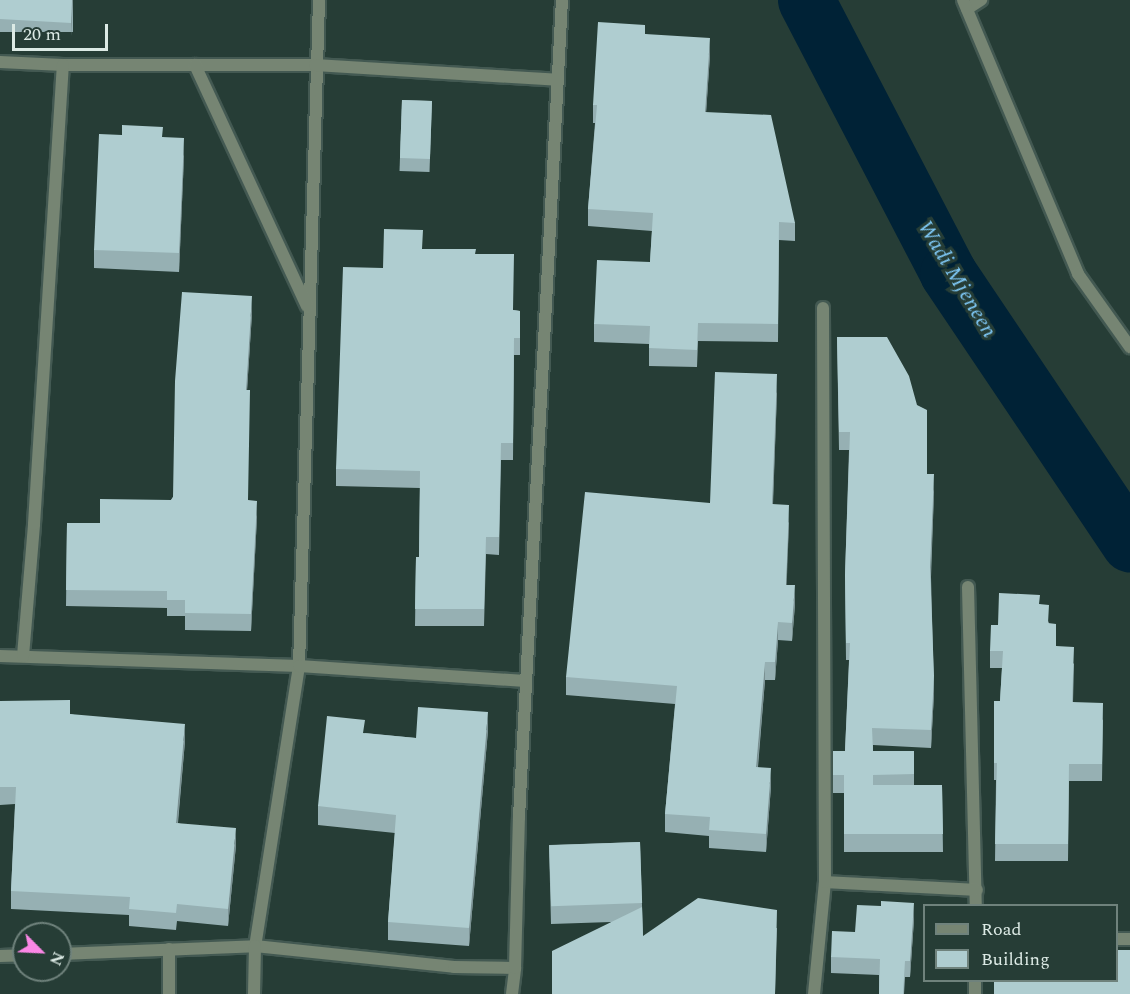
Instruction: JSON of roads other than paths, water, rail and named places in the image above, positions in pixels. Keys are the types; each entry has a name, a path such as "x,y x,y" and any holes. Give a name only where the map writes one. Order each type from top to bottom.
{"street":[{"path":"254,994 255,946 299,666 315,65 319,0"},
{"path":"512,994 515,968 519,817 562,0"},
{"path":"981,0 965,4 1078,274 1130,347"},
{"path":"0,62 63,65 315,65 558,80"},
{"path":"23,656 34,524 63,65"},
{"path":"195,65 309,310"},
{"path":"814,994 825,882 823,309"},
{"path":"968,586 976,904"},
{"path":"0,656 299,666 526,681"},
{"path":"825,882 977,890"},
{"path":"72,953 255,946 454,967 515,968"},
{"path":"169,949 169,994"}],"waterway":[{"name":"Wadi Mjeneen","path":"806,0 948,273 1130,544"}]}
